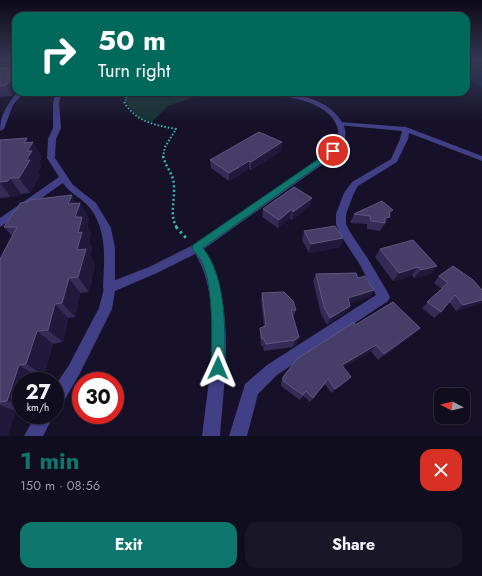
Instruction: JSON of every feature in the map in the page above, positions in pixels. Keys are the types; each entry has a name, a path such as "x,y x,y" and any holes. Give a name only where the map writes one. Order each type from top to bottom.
{"street":[{"path":"0,129 10,104 17,96"},
{"path":"58,96 56,102 58,128 52,139 51,158 70,187 93,205 106,228 110,248 109,288 105,309 74,370 64,386"},
{"path":"109,288 153,270 197,248 327,157 340,146 342,131 340,124 330,112 313,103 290,96"},
{"path":"340,124 406,129 482,160"},
{"path":"238,436 251,390 272,370 310,343 384,297 364,262 345,234 341,224 341,214 349,193 355,184 394,160 404,139 406,129"},
{"path":"1,222 64,178"},
{"path":"197,248 205,258 211,273 218,328 218,368 211,436"},
{"path":"33,436 40,424"}],"path":[{"path":"126,96 124,102 127,108 145,123 176,129 174,136 166,145 163,154 172,175 174,189 172,216 177,231 197,248"}],"green space":[{"path":"122,96 197,96 168,106 152,122 137,115"}],"water":[{"path":"470,81 482,81 482,88"}],"building":[{"path":"0,81 10,81 6,85 0,86"},
{"path":"259,132 282,142 251,162 249,161 229,173 210,160"},
{"path":"27,138 24,143 33,142 27,151 32,151 26,160 30,160 19,178 10,178 8,181 0,182 0,140"},
{"path":"294,187 312,198 293,212 292,209 279,220 263,209"},
{"path":"72,195 68,204 80,203 75,217 82,217 78,233 82,232 77,250 86,249 78,277 69,278 62,303 55,304 48,330 37,331 26,364 19,365 17,372 12,372 12,386 7,401 0,402 0,259 17,227 4,227 14,211 17,210 20,203 28,202 29,200"},
{"path":"382,201 393,210 389,212 390,217 385,218 385,223 371,221 370,216 354,214"},
{"path":"335,226 343,238 311,244 304,231"},
{"path":"413,240 437,266 421,270 418,267 399,273 380,249"},
{"path":"453,266 473,280 482,290 482,300 463,305 455,295 441,312 427,302 448,283 439,276"},
{"path":"356,273 358,278 365,276 374,290 348,298 350,306 330,318 324,307 316,274"},
{"path":"284,292 293,301 296,310 291,310 299,337 295,340 266,344 264,339 262,339 260,328 266,326 262,293"},
{"path":"393,302 420,328 384,354 376,345 342,365 351,377 335,389 328,379 313,398 306,391 303,395 283,381 283,377 297,359 354,322 355,325"}],"route":[{"path":"218,368 218,328 215,294 211,273 205,258 197,248 327,157 333,151"}]}
